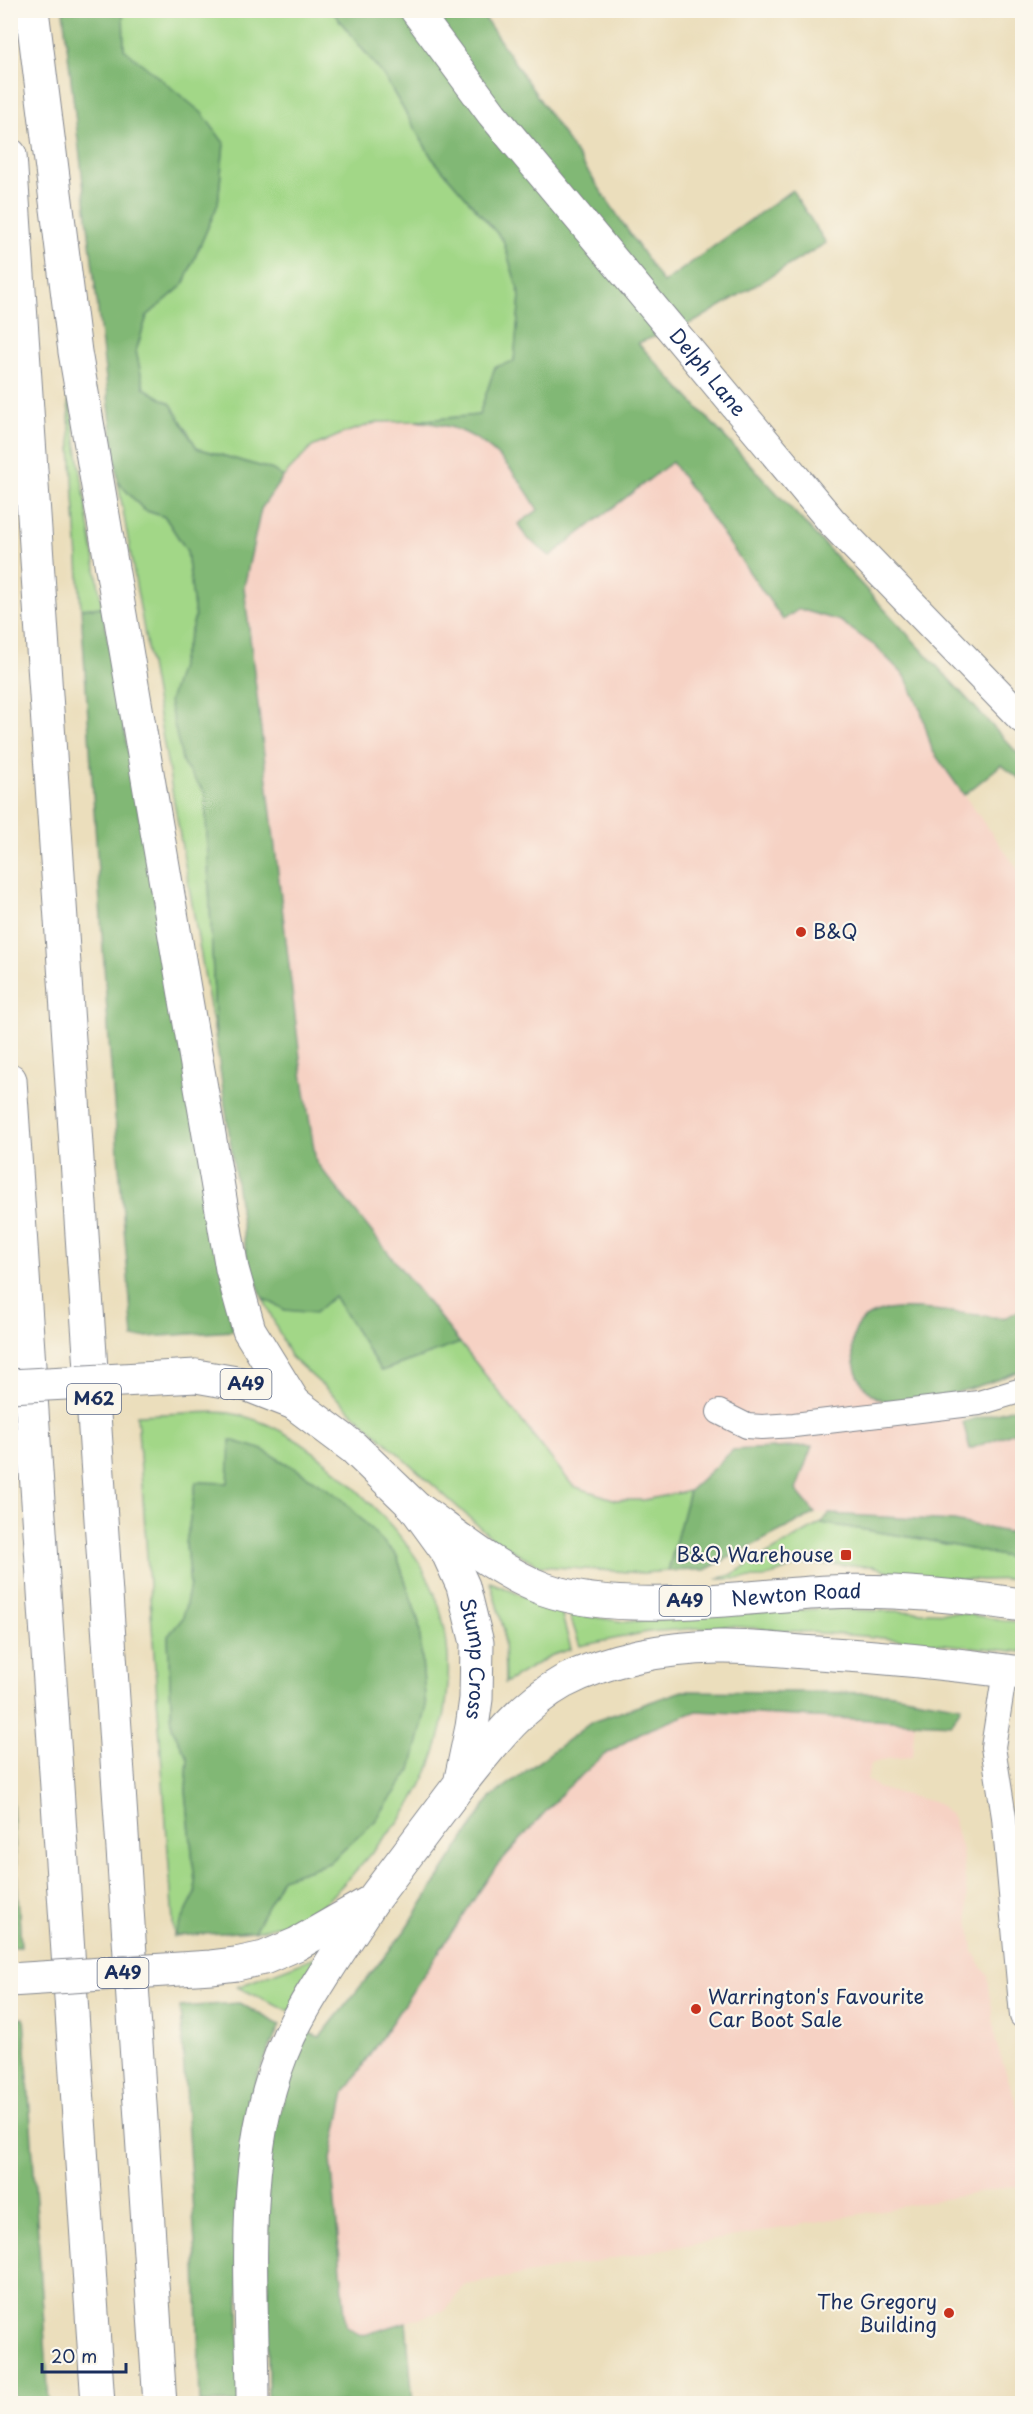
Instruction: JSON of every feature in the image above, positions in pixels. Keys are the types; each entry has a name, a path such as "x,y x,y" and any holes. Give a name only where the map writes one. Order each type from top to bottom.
{"main road":[{"path":"32,10 75,352 232,1269 249,1330 294,1403"},
{"name":"M62","path":"10,156 160,2403"},
{"path":"10,1080 98,2403"},
{"name":"Stump Cross","path":"10,1386 196,1376 248,1385 294,1403 354,1448 415,1507 447,1551 463,1586 477,1643 476,1699 460,1784 372,1901 297,1944 264,1958 211,1967 10,1980"},
{"name":"Newton Road","path":"415,1507 521,1579 544,1589 570,1596 602,1601 680,1602 831,1592 916,1593 1023,1605"},
{"name":"A49","path":"460,1784 499,1737 530,1705 562,1683 616,1661 718,1647 857,1655 1014,1672"},
{"path":"253,2403 251,2208 264,2110 278,2065 297,2020 372,1901"}],"street":[{"name":"Delph Lane","path":"415,10 492,114 832,523 1023,718"},
{"path":"719,1412 747,1426 794,1425 979,1403 1023,1390"},
{"path":"979,1599 1023,1596"},
{"path":"1014,1672 993,1747 1004,1817 1023,2016"}],"shaded area":[{"path":"416,421 453,428 484,443 518,476 538,510 518,524 550,556 672,462 782,620 799,609 840,621 875,646 905,676 921,711 932,751 1022,875 1022,1308 1005,1317 904,1310 902,1403 955,1393 970,1449 1022,1429 1022,1527 1007,1532 954,1521 815,1513 796,1490 812,1446 733,1450 689,1491 644,1500 616,1500 573,1486 316,1162 301,1066 244,587 261,509 283,477 312,447 378,422"},
{"name":"Warrington's Favourite Car Boot Sale","path":"697,1711 915,1722 912,1757 886,1759 871,1764 867,1779 878,1788 938,1803 953,1818 962,1851 973,1952 988,1976 996,2042 1022,2121 1022,2185 465,2285 446,2310 361,2336 346,2325 331,2159 345,2092 495,1868 564,1791 604,1755 640,1733"}],"green space":[{"path":"63,11 123,11 124,49 202,113 224,143 218,204 183,285 147,316 136,351 144,388 171,404 197,448 273,470 283,477 261,509 244,587 301,1066 316,1162 460,1343 381,1371 334,1296 315,1313 285,1310 263,1298 247,1259 216,1041 205,793 183,764 169,702 195,617 187,551 165,517 144,510 118,482"},
{"path":"123,11 332,11 384,76 432,158 503,240 520,296 514,362 495,367 479,415 378,422 312,447 283,477 273,470 197,448 171,404 144,388 136,351 147,316 183,285 218,204 224,143 124,49"},
{"path":"332,11 480,11 663,283 792,190 826,243 696,321 638,343 1022,758 1022,780 1001,765 964,795 932,750 921,711 905,676 875,646 840,621 799,609 783,620 672,462 550,556 526,537 518,524 538,510 522,484 503,461 480,441 467,434 448,427 416,421 479,415 495,367 514,361 520,296 503,240 432,158 384,76"},
{"path":"67,383 102,607 81,609"},
{"path":"118,482 144,510 165,517 187,551 195,617 183,656 183,764 205,793 216,1041"},
{"path":"102,607 233,1331 133,1338 109,1042 81,609"},
{"path":"334,1295 381,1371 460,1343 573,1486 616,1500 644,1500 689,1491 668,1571 643,1573 540,1566 493,1539 290,1356 263,1298 285,1310"},
{"path":"1022,1308 1022,1370 952,1394 912,1402 882,1400 865,1388 858,1376 853,1357 854,1335 862,1321 878,1312 921,1309 1000,1318"},
{"path":"1022,1406 1022,1429 970,1449 963,1422"},
{"path":"214,1412 248,1417 300,1442 359,1492 402,1538 423,1569 436,1598 444,1629 448,1662 447,1694 442,1727 433,1758 420,1788 398,1823 342,1886 311,1914 291,1923 254,1931 282,1878 329,1863 375,1821 426,1710 419,1623 397,1556 228,1483 196,1482 186,1544 190,1585 183,1618 168,1636 172,1728 188,1758 186,1791 196,1893 174,1936 137,1415"},
{"path":"230,1440 261,1449 340,1497 397,1556 419,1623 426,1710 411,1770 375,1821 329,1863 282,1878 254,1931 174,1936 196,1893 186,1791 188,1759 172,1728 168,1636 183,1618 190,1585 186,1544 196,1482 228,1483"},
{"path":"812,1446 796,1490 815,1513 705,1570 668,1571 689,1491 733,1450"},
{"path":"829,1514 954,1521 1007,1532 1022,1527 1022,1560 922,1539 821,1523"},
{"path":"821,1523 922,1539 1022,1560 1022,1579 982,1580 901,1575 873,1566 801,1564 764,1578 717,1579 731,1575"},
{"path":"490,1582 561,1612 571,1649 550,1656 505,1683 504,1630"},
{"path":"818,1609 959,1613 1022,1623 1022,1652 863,1636 725,1626 648,1632 580,1646 569,1613 625,1622 713,1614"},
{"path":"682,1691 887,1693 961,1706 952,1724 697,1711 640,1733 604,1755 564,1791 495,1868 345,2092 331,2159 346,2325 361,2336 406,2322 413,2403 268,2404 268,2153 303,2031 320,2037 404,1932 490,1798 592,1722"},
{"path":"11,1777 21,1947 10,1947"},
{"path":"328,1952 290,2011 237,1987"},
{"path":"239,2003 280,2025 259,2073 244,2128 238,2204 240,2403 200,2403 196,2260 180,2007"},
{"path":"24,2018 49,2403 15,2403 10,2369 10,2019"}],"place":[{"name":"B&Q","path":"801,932"},
{"name":"B&Q Warehouse","path":"846,1555"},
{"name":"Warrington's Favourite Car Boot Sale","path":"696,2009"},
{"name":"The Gregory Building","path":"949,2313"}]}
